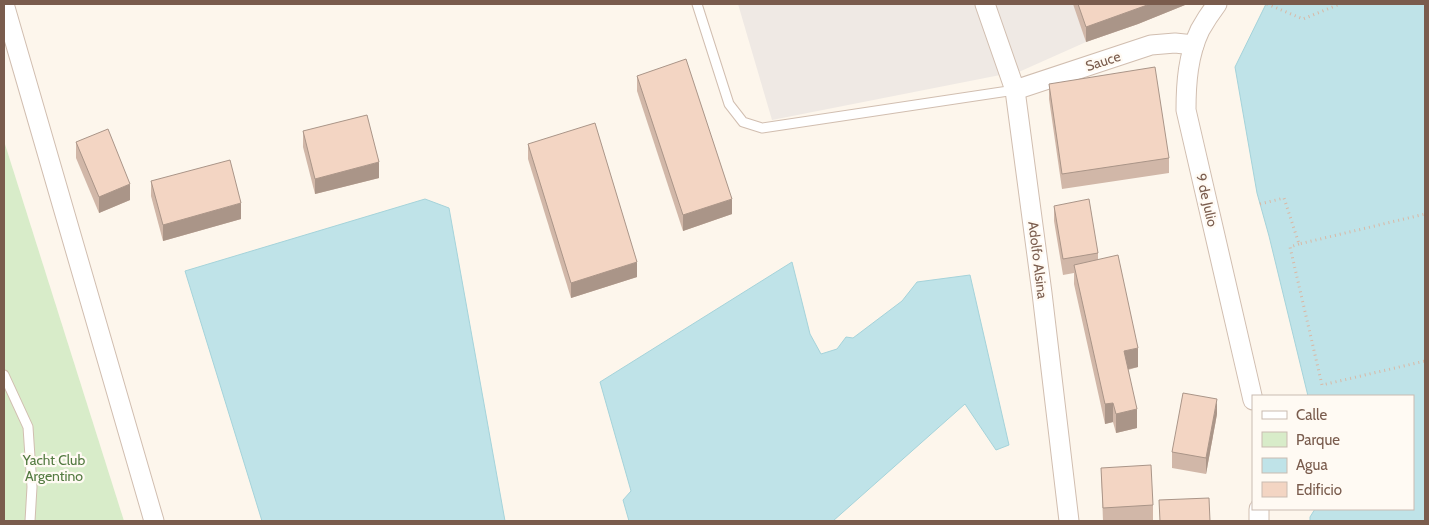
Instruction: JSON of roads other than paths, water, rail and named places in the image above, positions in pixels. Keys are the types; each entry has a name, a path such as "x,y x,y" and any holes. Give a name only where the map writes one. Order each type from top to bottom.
{"street":[{"path":"4,4 154,521"},
{"name":"Adolfo Alsina","path":"985,4 1014,90 1042,293 1069,521"},
{"name":"9 de Julio","path":"1216,4 1194,45 1186,86 1186,110 1252,396"},
{"name":"Sauce","path":"1014,90 1151,45 1175,43 1194,45"}],"lane":[{"path":"697,4 729,104 742,122 762,128 1014,90"},
{"path":"4,375 28,427 32,487 30,521"}],"water":[{"path":"1266,4 1425,4 1425,521 1310,521 1314,510 1414,510 1414,395 1308,395 1257,193 1235,67"},
{"path":"425,199 449,208 505,521 262,521 185,271"},
{"path":"792,262 810,334 821,354 837,349 846,337 853,338 902,301 917,282 970,275 1009,445 996,450 965,404 833,521 629,521 623,500 631,491 600,382"}],"park label":[{"name":"Yacht Club Argentino","path":"54,468"}]}
